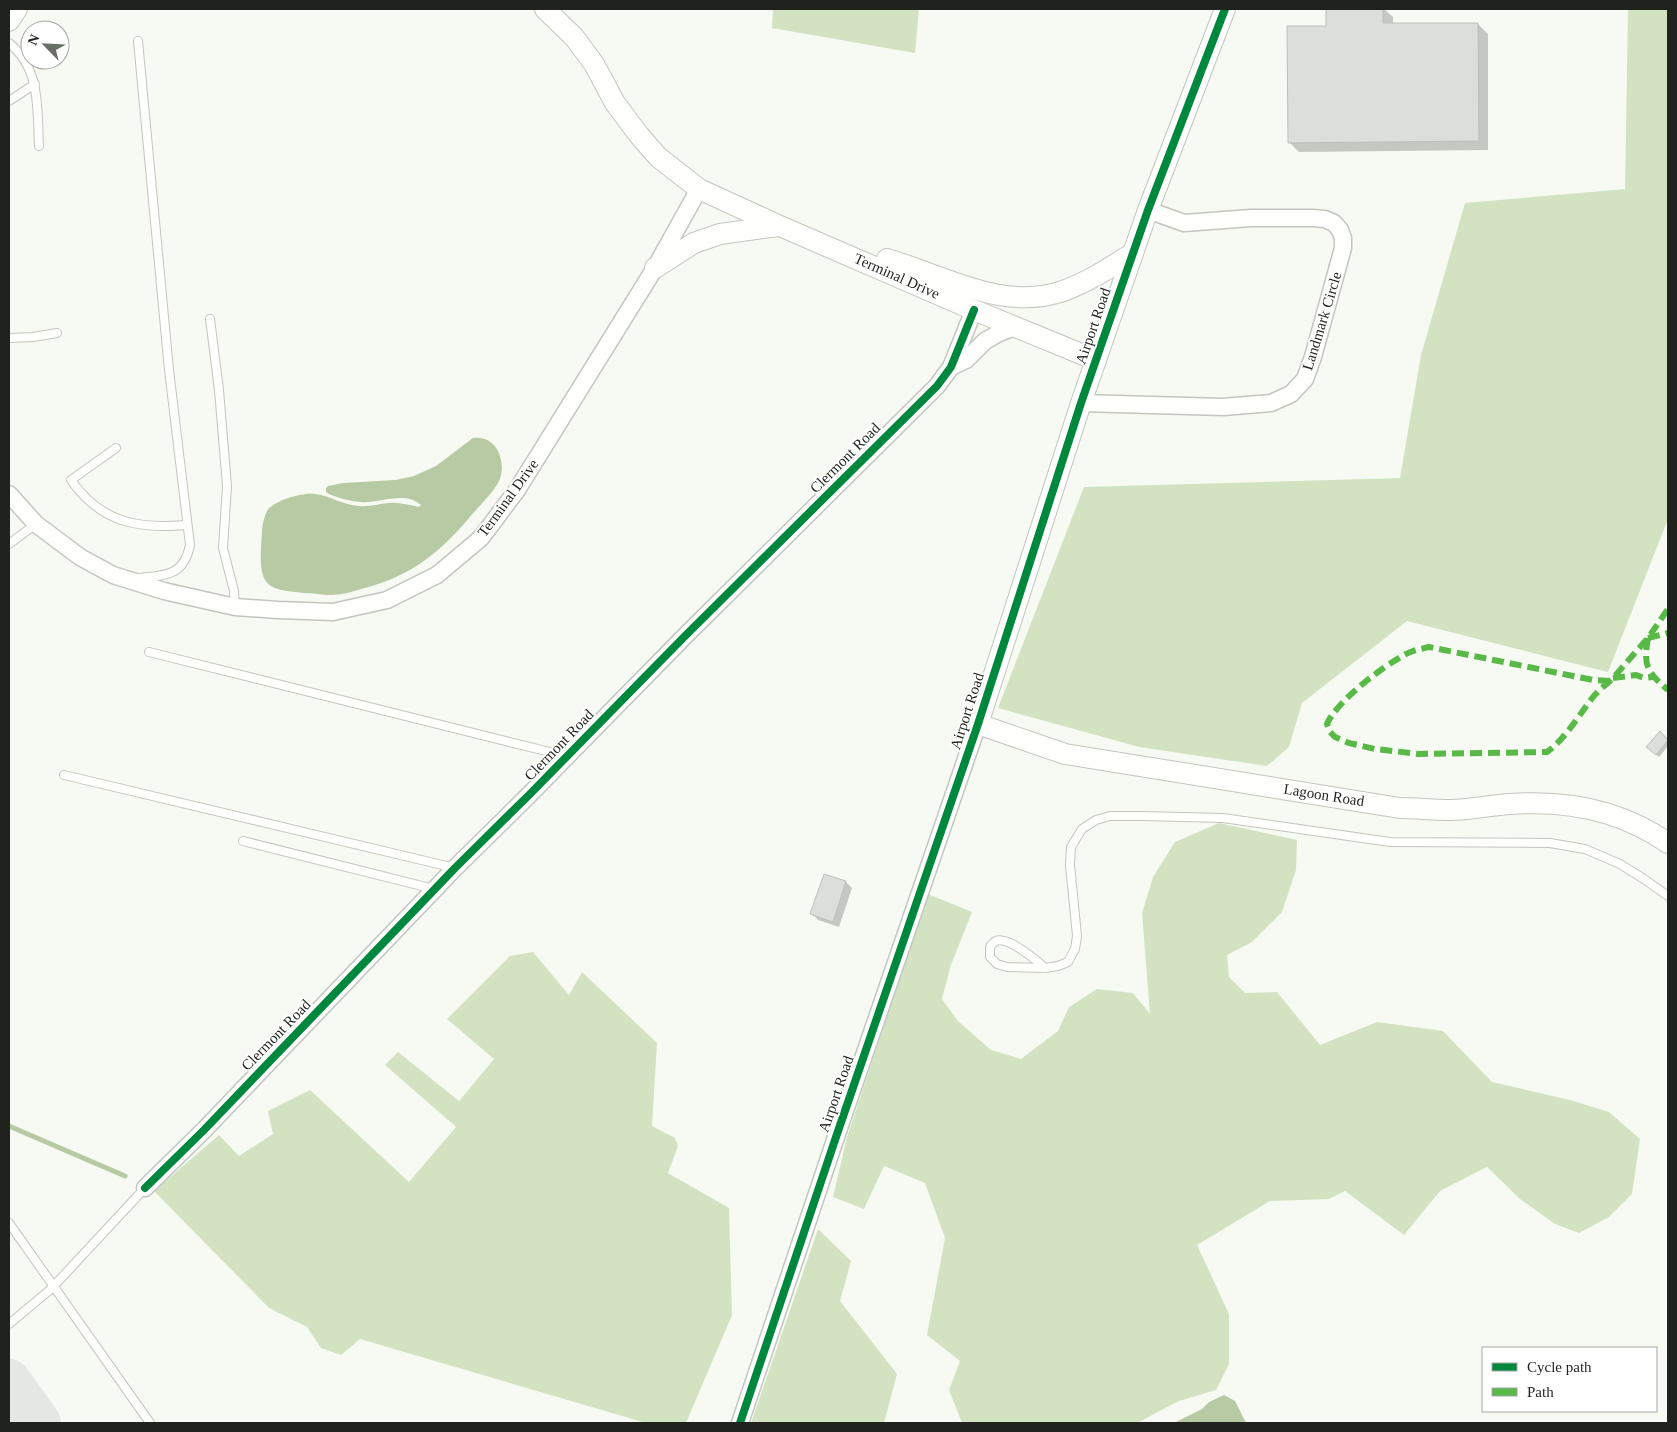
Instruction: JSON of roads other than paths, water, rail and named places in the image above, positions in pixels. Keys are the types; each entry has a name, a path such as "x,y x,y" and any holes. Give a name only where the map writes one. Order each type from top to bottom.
{"street":[{"path":"9,21 17,9"},
{"name":"Terminal Drive","path":"545,9 574,37 594,64 615,103 638,134 658,157 699,189 974,310 1096,360"},
{"name":"Airport Road","path":"740,1423 978,724 1081,402 1148,210 1225,9"},
{"name":"Terminal Drive","path":"9,494 36,524 80,557 113,574 164,591 235,607 278,610 333,612 387,600 437,575 481,538 517,490 655,268 699,189"},
{"name":"Landmark Circle","path":"1081,402 1223,407 1271,403 1291,394 1305,379 1313,357 1343,248 1343,238 1340,230 1334,223 1325,219 1313,218 1251,218 1184,223 1148,210"},
{"path":"655,268 694,242 720,234 780,226"},
{"path":"858,259 887,259 994,294 1018,297 1042,296 1063,291 1107,270 1133,253"},
{"name":"Clermont Road","path":"145,1188 204,1130 455,868 937,386 951,367 974,310"},
{"name":"Clermont Road","path":"951,367 966,360 986,341 999,332 1015,327"},
{"name":"Lagoon Road","path":"978,724 1065,754 1400,808 1451,810 1543,803 1587,808 1614,815 1636,824 1668,843"}],"lane":[{"path":"130,579 164,576 175,572 181,567 188,556 190,545 186,525 165,323 138,40"},
{"path":"9,42 32,72 35,84 40,146"},
{"path":"9,101 35,84"},
{"path":"210,319 219,390 227,486 224,548 234,590 235,607"},
{"path":"9,338 57,333"},
{"path":"116,448 72,480 95,507 116,519 137,525 186,525"},
{"path":"9,544 36,524"},
{"path":"149,652 568,756"},
{"path":"64,775 455,868"},
{"path":"1045,968 1031,956 1005,940 996,941 990,947 990,957 997,964 1008,967 1045,968 1068,962 1075,949 1077,936 1071,847 1082,829 1096,820 1110,816 1224,818 1390,842 1550,843 1585,850 1620,864 1668,896"},
{"path":"243,841 436,889"},
{"path":"9,1324 54,1286 145,1188"},
{"path":"9,1223 150,1423"}],"waterway":[{"path":"9,1126 125,1176"}]}
